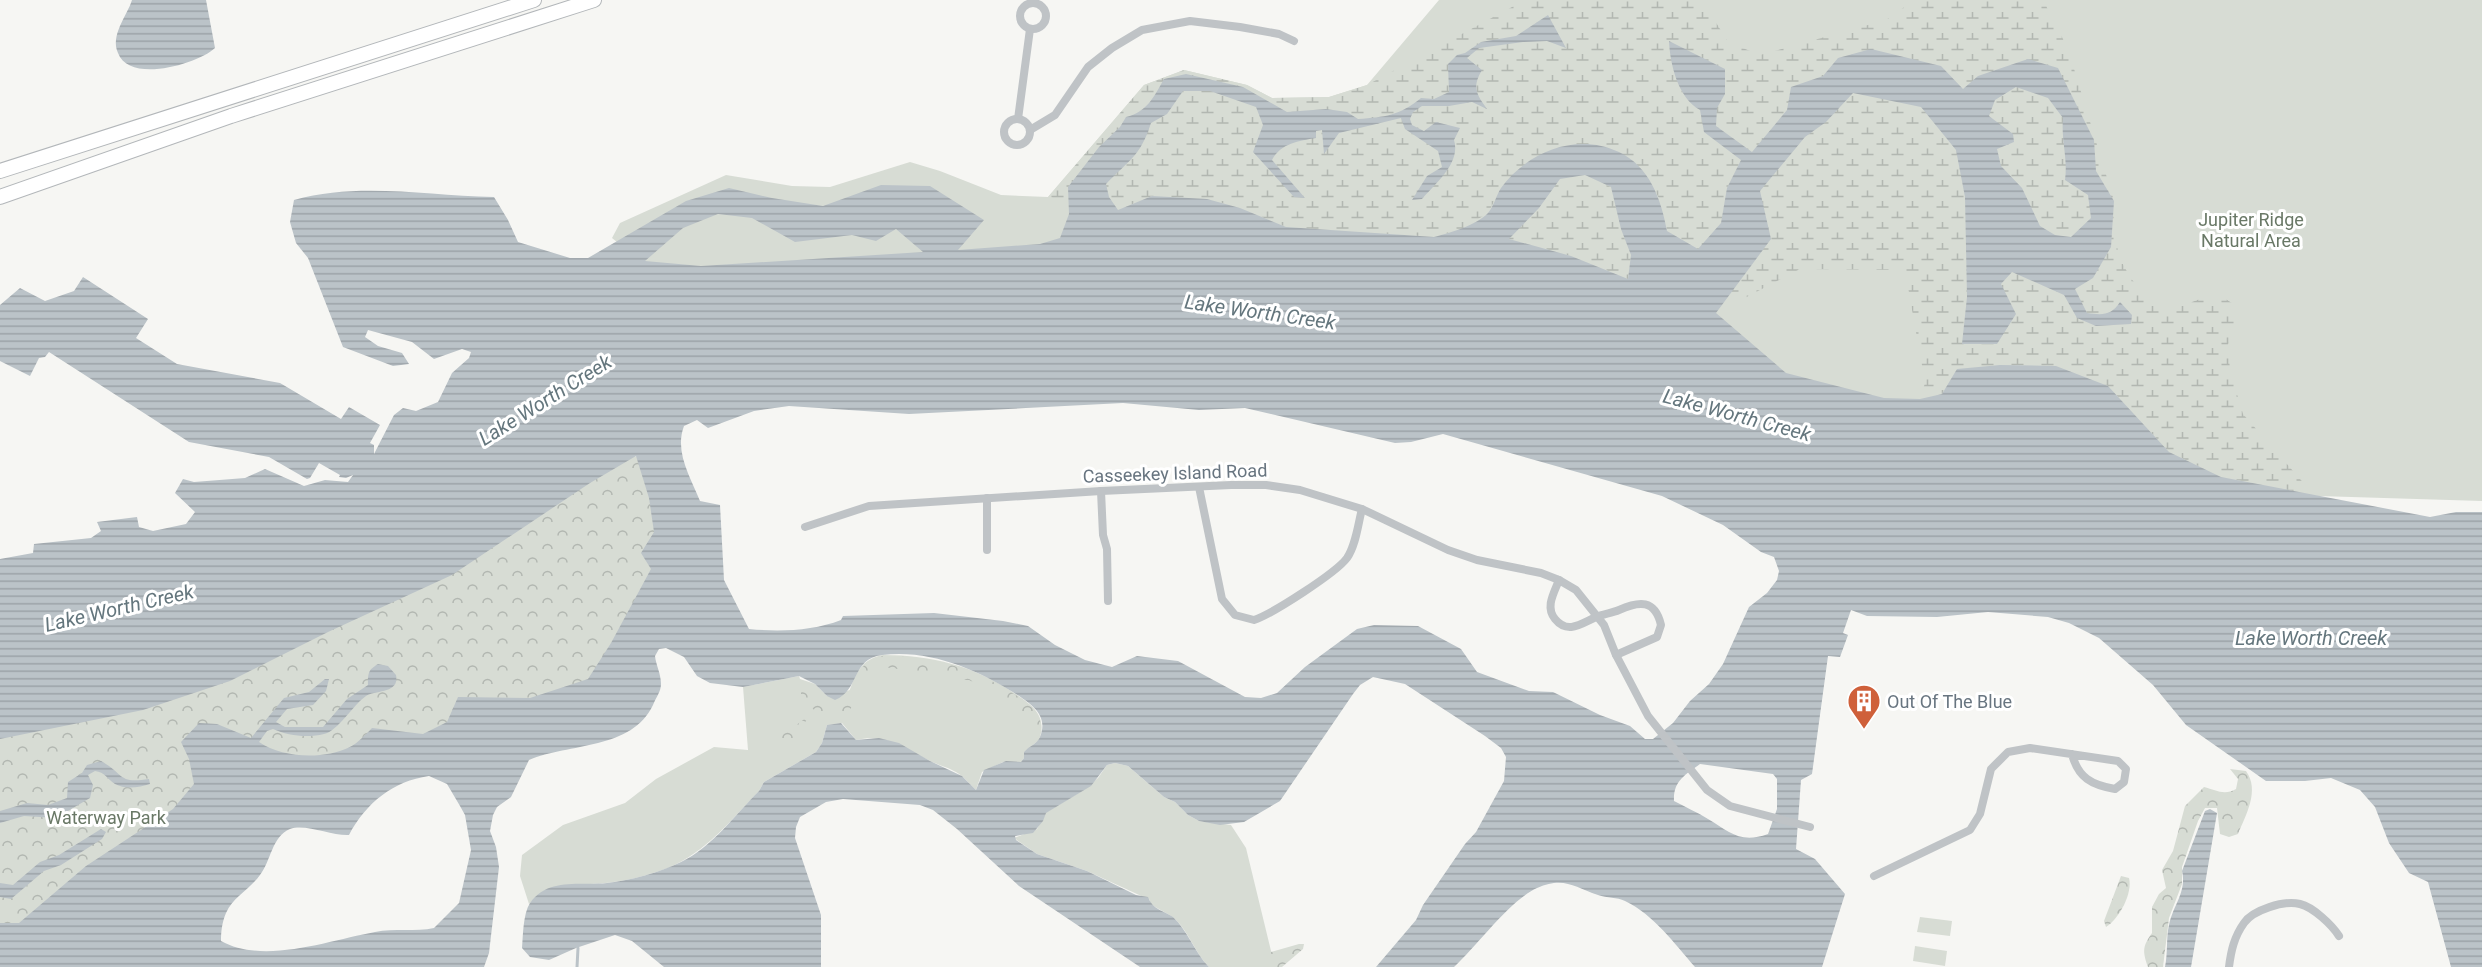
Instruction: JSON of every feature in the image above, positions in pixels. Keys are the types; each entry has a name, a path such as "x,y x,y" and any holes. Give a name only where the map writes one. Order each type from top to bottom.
{"main road":[{"path":"0,171 534,0"},
{"path":"0,197 231,116 594,0"},
{"path":"372,70 382,57 425,43 442,30"},
{"path":"231,116 262,100 351,70 357,57"}],"street":[{"path":"1035,2 1046,11 1046,20 1042,26 1030,29 1020,18 1022,8 1035,2"},
{"path":"1030,130 1055,115 1088,68 1112,48 1142,30 1190,21 1279,34 1294,41"},
{"path":"1018,119 1030,29"},
{"path":"1013,119 1018,119 1025,122 1030,130 1028,140 1022,145 1014,146 1007,142 1003,135 1005,125 1013,119"},
{"name":"Casseekey Island Road","path":"805,527 869,506 1101,490 1266,485 1300,490 1362,509 1448,550 1477,560 1541,573 1576,590 1604,626 1616,656 1648,716 1707,790 1721,801 1760,815 1810,827"},
{"path":"1199,487 1222,599 1234,615 1244,619 1254,620 1266,616 1338,568 1348,556 1362,509"},
{"path":"1101,490 1103,535 1107,549 1108,601"},
{"path":"987,498 987,550"},
{"path":"1559,580 1551,602 1551,614 1557,622 1568,628 1582,625 1631,603 1644,603 1655,609 1661,625 1657,637 1616,656"},
{"path":"1874,876 1970,830 1980,814 1991,769 2008,752 2030,748 2072,754 2118,761 2126,769 2124,782 2115,789 2089,782 2082,776 2072,754"},
{"path":"2229,967 2233,943 2245,921 2264,907 2300,904 2330,923 2339,936"}],"green space":[{"name":"Jupiter Ridge Natural Area","path":"1439,0 2482,0 2482,501 2149,491 1984,437 1045,250 768,271 645,265 612,238 620,223 726,175 792,186 830,187 910,162 1001,195 1048,197 1144,85 1184,70 1247,85 1272,98 1329,97 1367,85"},
{"path":"1525,0 1702,0 1728,42 1760,55 1886,20 1914,0 2043,0 2068,49 2114,201 2118,255 2131,279 2154,301 2176,308 2216,293 2235,305 2237,326 2228,344 2230,371 2243,414 2314,495 2221,477 2169,452 2108,386 2056,366 2000,365 1957,369 1942,394 1920,399 1925,383 1905,270 1800,269 1716,313 1667,231 1662,204 1647,175 1517,171 1501,188 1488,213 1458,231 1434,237 1286,227 1240,208 1207,199 1152,196 1118,210 1048,197 1144,85 1184,70 1247,85 1272,98 1329,97 1367,85"},
{"path":"1585,175 1611,187 1621,229 1631,255 1628,279 1571,256 1508,239 1539,208 1559,179"},
{"name":"Waterway Park","path":"615,452 648,459 656,502 652,587 584,691 502,710 0,967 0,732"},
{"path":"883,655 919,657 952,664 999,684 1027,702 1037,712 1041,724 1039,740 1024,752 1021,762 1003,762 982,772 976,790 956,772 894,743 876,738 856,740 842,723 827,725 822,743 816,752 764,782 759,791 717,834 682,861 661,871 630,879 555,888 537,896 529,904 520,876 522,855 563,825 625,803 656,779 714,747 748,750 743,687 799,676 800,679 815,684 827,696 850,690 861,667 870,659"},
{"path":"883,656 936,661 968,670 1029,704 1039,717 1041,729 1038,729 1027,715 1005,705 1004,699 969,680 943,679 928,673 883,667 878,669 858,690 848,715 828,717 811,708 806,721 800,727 797,736 780,744 765,741 766,735 774,734 779,726 780,728 795,726 807,717 809,705 801,702 801,683 808,683 826,698 836,701 850,690 865,665"},
{"path":"1115,763 1128,766 1164,797 1175,802 1188,815 1199,821 1231,825 1246,848 1272,955 1272,967 1209,967 1180,924 1150,903 1150,900 1087,871 1037,854 1014,838 1037,829 1045,813 1082,791 1098,778 1107,765"},
{"path":"2230,769 2246,771 2250,778 2252,794 2245,819 2238,834 2229,837 2220,834 2217,808 2205,808 2198,821 2182,867 2182,884 2169,918 2163,967 2148,967 2144,948 2152,933 2152,907 2159,894 2166,888 2162,870 2173,851 2185,806 2204,787 2224,792 2236,789 2238,779"},
{"path":"2121,876 2129,878 2127,898 2116,918 2106,927 2104,921"},
{"path":"1920,917 1952,921 1950,936 1917,932"},
{"path":"1304,944 1303,949 1282,967 1263,967 1271,952"},
{"path":"1915,946 1947,951 1945,966 1913,961"}],"water":[{"path":"132,0 206,0 215,48 180,65 149,69 135,68 125,62 116,46 120,26"},
{"name":"Lake Worth Creek","path":"1548,15 1566,48 1547,41 1479,48 1467,58 1482,70 1476,86 1480,99 1487,109 1472,102 1449,106 1422,106 1413,112 1410,119 1412,125 1424,131 1436,122 1460,128 1454,140 1454,157 1451,165 1422,199 1412,200 1427,176 1442,167 1438,151 1405,129 1401,118 1339,133 1324,154 1322,130 1316,131 1316,138 1285,146 1272,160 1305,198 1294,197 1253,152 1263,125 1256,107 1210,91 1183,91 1167,114 1151,123 1138,151 1106,184 1109,197 1118,210 1152,196 1207,199 1240,208 1286,227 1434,237 1463,228 1483,217 1512,175 1539,155 1570,145 1587,144 1603,146 1619,152 1639,166 1657,196 1667,231 1698,249 1721,223 1727,188 1741,160 1704,132 1700,110 1686,97 1673,70 1669,41 1725,69 1725,94 1717,108 1716,126 1752,152 1787,110 1791,87 1823,76 1838,58 1871,49 1941,66 1963,89 1978,76 2028,59 2058,68 2094,140 2096,171 2114,201 2111,247 2093,278 2075,289 2087,313 2110,312 2120,302 2132,315 2131,324 2096,326 2077,318 2064,295 2012,272 2001,284 2016,314 1997,344 1962,344 1967,297 1965,197 1956,150 1921,107 1853,93 1826,122 1805,137 1760,191 1771,239 1716,313 1786,373 1884,398 1920,399 1942,394 1957,369 2000,365 2056,366 2108,386 2169,452 2221,477 2430,517 2456,512 2482,512 2482,967 2451,967 2428,882 2409,873 2389,843 2375,807 2360,790 2331,778 2266,781 2186,725 2153,685 2099,638 2069,623 2048,617 1988,612 1937,617 1867,616 1851,610 1843,633 1848,635 1840,657 1828,656 1812,774 1801,780 1796,849 1815,859 1845,894 1822,967 1695,967 1663,930 1635,907 1622,900 1598,895 1569,884 1555,883 1526,894 1454,967 1376,967 1416,920 1423,905 1465,844 1476,832 1504,781 1506,757 1501,748 1485,736 1405,684 1373,677 1360,685 1353,694 1280,801 1244,822 1220,825 1199,821 1188,815 1175,802 1164,797 1128,766 1115,763 1107,765 1091,786 1046,813 1043,821 1033,833 1015,836 1016,840 1037,854 1087,871 1136,895 1148,897 1155,907 1173,917 1209,967 1140,967 1019,886 933,810 920,805 843,799 826,802 800,817 796,827 795,838 821,915 821,967 664,967 632,941 615,935 549,960 530,957 522,948 524,925 530,903 537,895 546,889 565,884 607,883 635,878 663,870 692,856 723,830 759,791 764,782 816,752 822,743 827,725 841,723 856,740 879,738 899,743 962,776 976,790 984,770 1006,761 1021,762 1024,752 1039,739 1042,729 1042,722 1037,711 1016,694 969,669 935,658 900,654 872,658 860,668 849,689 835,700 827,696 815,684 799,676 743,687 710,683 697,676 684,657 666,648 659,649 655,656 661,687 643,720 615,738 529,760 511,797 497,807 490,831 496,847 499,867 489,953 484,967 0,967 0,923 19,923 86,866 173,809 194,784 189,759 181,742 199,723 217,724 251,738 284,698 309,692 325,679 329,679 326,691 313,705 287,709 276,722 285,727 323,727 347,699 368,685 372,668 378,664 388,666 396,675 394,685 366,696 329,732 305,736 292,735 273,729 267,731 259,742 291,754 328,754 350,747 372,728 423,734 447,722 458,697 530,698 588,679 611,643 651,569 641,553 654,532 649,498 636,456 590,483 452,575 328,632 230,681 143,710 0,739 0,559 33,553 34,544 91,538 101,531 97,522 137,517 139,527 153,531 186,524 195,512 175,493 183,479 194,482 245,478 265,469 304,486 325,480 348,482 353,475 346,478 339,477 340,475 319,463 307,479 269,457 189,442 49,352 45,357 39,358 30,376 0,361 0,305 20,288 45,301 74,291 83,277 148,319 136,338 177,364 280,383 341,419 349,407 380,425 370,443 374,445 374,454 394,415 403,408 416,411 438,402 452,373 469,358 471,352 462,349 434,359 412,342 368,330 365,337 378,346 402,353 409,364 393,366 343,347 308,258 296,243 290,222 294,200 319,195 368,191 494,197 518,242 570,258 588,258 686,201 729,188 823,206 881,185 930,186 984,220 958,250 1040,244 1060,238 1069,214 1068,187 1126,117 1145,108 1164,79 1186,74 1243,87 1287,112 1326,109 1347,112 1358,119 1376,117 1399,112 1421,98 1434,99 1449,92 1448,64 1457,55 1465,53 1481,42 1516,36","holes":["2016,87 2048,98 2063,118 2065,180 2088,195 2091,218 2071,237 2055,235 2040,226 2022,188 2001,166 1997,149 2014,142 2013,134 1989,116 1995,100","1585,175 1611,187 1621,229 1631,255 1628,279 1571,256 1509,239 1539,208 1560,179","718,214 752,218 795,242 852,235 876,241 896,229 923,252 701,266 645,261 683,228","1123,403 1199,410 1245,408 1395,443 1411,442 1443,434 1662,496 1723,525 1761,552 1774,557 1779,571 1777,580 1767,593 1749,607 1723,664 1709,684 1690,701 1673,723 1653,739 1645,739 1630,726 1600,715 1553,692 1529,691 1477,672 1461,649 1418,626 1374,625 1357,629 1305,667 1277,693 1261,698 1245,697 1178,661 1137,656 1112,667 1085,660 1055,645 1028,626 1003,621 934,613 843,616 841,620 830,624 807,628 749,629 724,580 720,505 700,501 685,465 681,445 684,426 697,420 708,428 754,411 789,406 909,414","1700,764 1773,774 1777,779 1777,809 1768,834 1750,838 1736,835 1674,801 1678,783","429,776 447,784 465,815 471,850 459,903 434,928 382,931 277,951 238,948 221,941 223,923 229,907 260,875 275,843 284,832 303,828 349,835 372,804 392,788"]},
{"path":"101,761 126,779 149,779 150,784 124,787 95,771 88,775 93,785 90,798 56,818 24,816 0,823 0,811 27,803 48,805 67,798 68,782 82,773 87,765"},
{"path":"2210,809 2217,813 2191,967 2165,967 2168,930 2183,885 2182,871 2205,811"},
{"path":"101,829 106,832 102,839 61,865 44,871 11,899 0,897 0,883 13,885 40,862 59,855"}],"waterway":[{"path":"577,967 578,948"}],"place":[{"name":"Out Of The Blue","path":"1864,730"}]}
